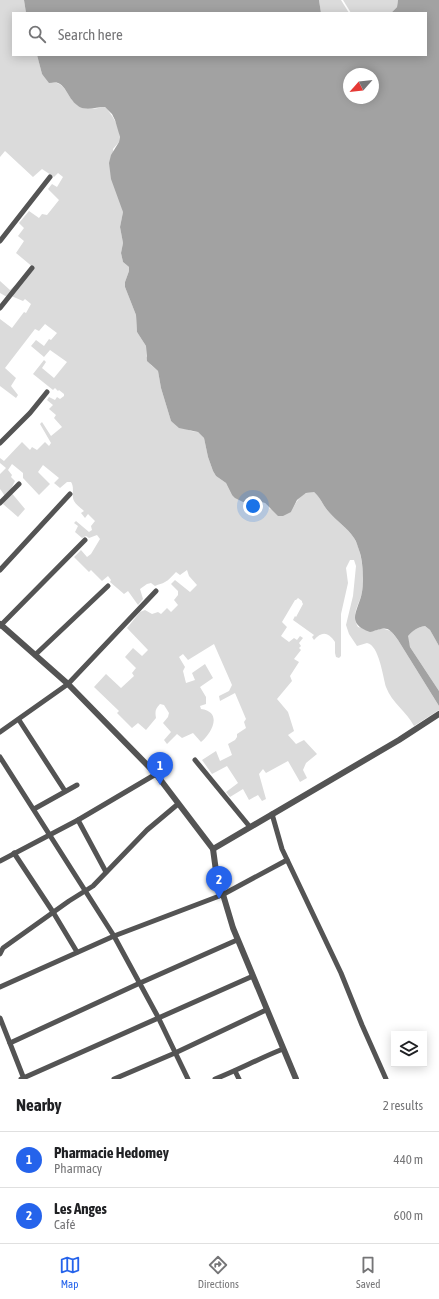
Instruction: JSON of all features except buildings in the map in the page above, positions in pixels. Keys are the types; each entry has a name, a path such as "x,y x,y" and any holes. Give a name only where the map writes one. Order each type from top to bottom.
{"street":[{"path":"0,241 50,177"},
{"path":"0,308 32,268"},
{"path":"0,443 30,413 47,392"},
{"path":"0,503 19,484"},
{"path":"0,570 70,494"},
{"path":"84,540 0,625 68,684 156,774 213,849 216,871 222,895 237,940 296,1079"},
{"path":"35,655 108,586"},
{"path":"0,732 68,684 156,591"},
{"path":"213,849 399,740 439,714"},
{"path":"19,720 65,791"},
{"path":"0,757 114,936 140,983 188,1079"},
{"path":"195,760 250,828"},
{"path":"0,861 78,820 156,774"},
{"path":"34,809 77,785"},
{"path":"0,954 3,948 53,912 86,891 143,834 178,804"},
{"path":"272,814 282,849 341,974 386,1079"},
{"path":"78,820 106,872"},
{"path":"14,853 53,912 76,952"},
{"path":"0,987 114,936 222,895 287,860"},
{"path":"10,1043 237,940"},
{"path":"0,1018 22,1078 253,976"},
{"path":"114,1079 175,1053 266,1010"},
{"path":"215,1079 283,1049"},
{"path":"235,1071 239,1079"}],"shaded area":[{"path":"0,0 24,0 26,12 12,12 12,56 37,56 42,74 53,83 58,83 61,85 74,102 83,108 94,109 105,107 114,118 118,128 120,138 119,142 113,149 123,212 120,227 123,243 121,253 123,262 129,267 125,287 136,315 137,332 146,346 146,356 151,365 158,371 161,388 171,421 191,431 198,432 204,438 213,471 216,476 226,483 232,495 265,503 270,509 291,512 302,495 309,492 314,492 316,494 331,515 351,534 357,543 362,564 363,579 362,592 355,613 358,627 375,631 381,628 391,631 439,706 439,710 414,726 408,716 389,693 375,649 367,643 357,646 349,634 346,625 353,596 356,566 354,560 350,560 346,568 348,583 341,614 341,656 339,658 336,657 335,642 330,636 322,634 314,640 312,637 314,635 293,620 303,604 298,598 295,600 282,622 287,627 281,636 289,642 294,638 297,640 300,636 303,638 299,643 301,646 299,648 301,650 294,659 299,662 290,676 292,681 277,699 288,712 294,731 288,735 296,744 304,740 317,754 306,763 303,770 307,778 300,782 288,761 266,773 263,769 259,774 266,799 262,801 258,795 249,800 243,789 230,797 226,792 238,783 227,766 212,774 202,760 216,751 220,761 232,755 228,744 235,740 237,734 246,728 244,722 246,719 235,693 220,701 219,696 229,691 232,685 214,644 188,660 183,654 179,657 185,667 183,671 186,683 195,680 192,673 205,664 213,678 200,687 206,697 206,704 200,706 201,709 208,711 214,718 212,728 201,742 193,733 182,738 177,734 167,744 164,740 171,732 163,723 168,717 169,713 164,705 160,704 157,707 156,718 146,730 138,723 132,728 117,713 119,711 94,687 106,674 121,688 134,676 132,673 136,668 125,657 133,648 142,656 148,650 127,628 140,612 145,610 152,614 158,612 161,614 167,608 171,612 178,605 174,600 178,595 178,591 171,584 175,580 190,592 197,585 189,576 187,570 180,575 176,572 163,583 155,586 151,583 147,584 140,589 143,599 138,605 128,591 124,594 110,582 111,580 108,576 102,581 91,570 89,572 74,557 81,550 87,557 91,554 100,539 97,535 89,538 86,536 82,538 75,532 78,526 74,523 76,521 89,532 92,530 91,526 95,521 88,514 85,518 81,513 84,511 74,501 71,482 67,482 60,488 54,483 59,478 43,465 38,472 50,484 39,495 23,478 23,473 12,464 8,470 12,475 11,477 15,481 10,491 25,509 18,517 3,504 5,498 0,489 0,474 6,468 0,463 0,458 4,461 22,442 30,450 32,447 37,450 45,442 49,446 51,443 40,424 42,422 51,436 62,427 54,418 56,415 49,409 53,405 47,400 49,397 55,400 57,397 60,399 64,396 64,394 55,388 53,390 33,374 44,360 46,362 42,368 54,378 67,362 50,350 44,357 31,346 36,340 44,346 49,339 51,340 57,333 45,324 39,331 35,329 5,368 16,378 11,386 18,395 16,398 0,386 0,319 12,328 24,312 26,313 31,304 25,299 23,301 9,295 7,297 0,293 0,281 10,290 34,268 16,253 24,241 18,236 24,228 19,223 29,211 39,218 42,214 47,215 59,200 48,189 52,184 57,187 63,177 58,173 54,177 42,169 33,177 5,151 0,157"},
{"path":"24,0 319,0 321,12 26,12"},
{"path":"319,0 341,0 348,12 321,12"},
{"path":"343,0 398,0 397,7 392,12 350,12"},
{"path":"398,0 439,0 439,646 430,630 425,626 411,632 408,636 410,647 439,691 439,706 391,631 386,628 370,632 357,624 355,615 362,592 363,583 360,553 356,541 351,534 331,515 316,494 314,492 306,493 297,500 291,512 283,516 278,516 265,503 256,501 243,502 235,498 226,483 216,476 213,471 204,438 198,432 179,428 171,421 161,388 158,371 147,361 146,346 137,332 136,315 125,287 129,267 123,262 121,253 123,243 120,227 123,212 111,179 109,163 111,155 119,142 120,137 115,120 112,114 105,107 88,109 82,108 71,99 64,87 57,83 49,83 42,74 37,56 427,56 427,12 392,12 397,7"},
{"path":"425,626 430,630 439,646 439,691 410,647 407,636 420,627"}],"place":[{"name":"Pharmacie Hedomey","path":"160,785"},
{"name":"Les Anges","path":"219,899"}]}
